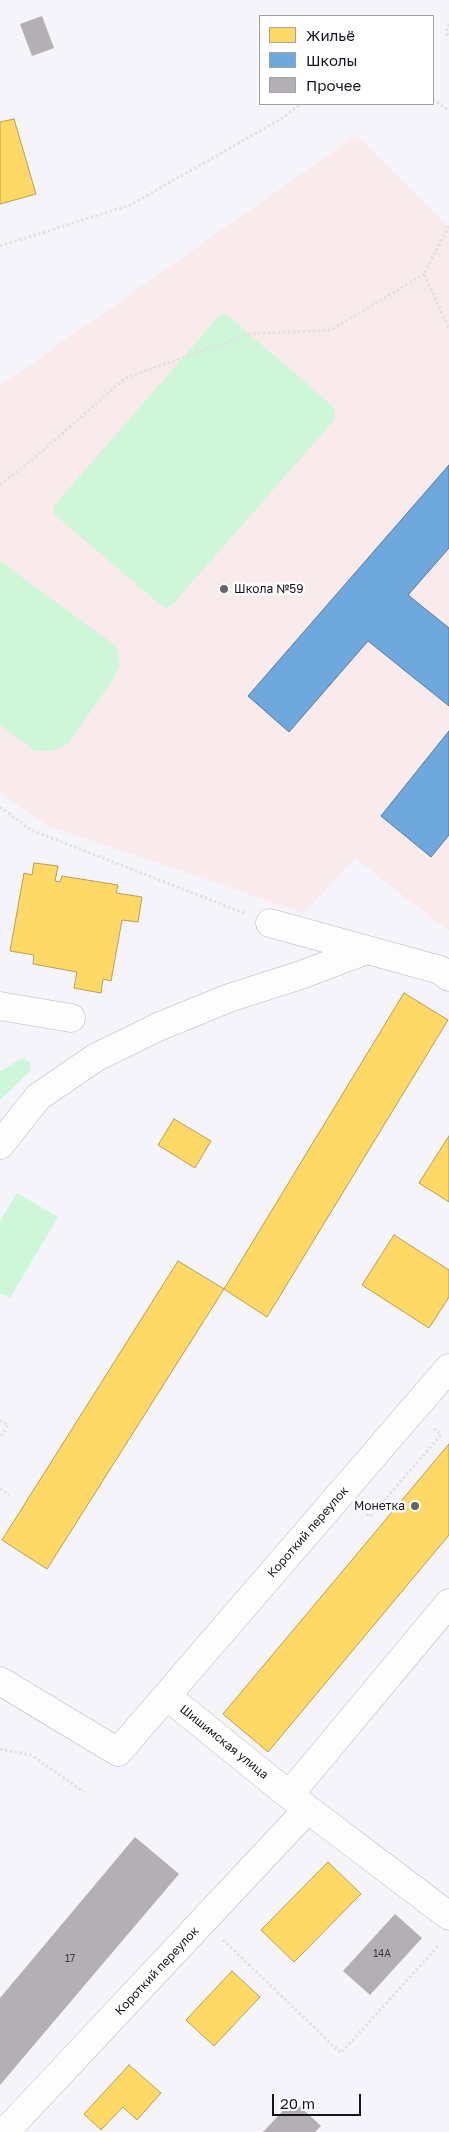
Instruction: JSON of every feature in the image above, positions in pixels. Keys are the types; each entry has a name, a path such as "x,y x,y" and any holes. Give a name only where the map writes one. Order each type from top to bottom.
{"street":[{"path":"270,923 444,974"},
{"path":"0,1145 38,1097 95,1058 158,1027 229,998 301,975 367,950"},
{"path":"0,1006 71,1018"},
{"name":"Короткий переулок","path":"168,1697 449,1368"},
{"name":"Короткий переулок","path":"5,2132 204,1921 298,1802 449,1603"},
{"name":"Шишимская улица","path":"0,1681 118,1752 168,1697 298,1802 446,1928"}],"path":[{"path":"449,24 446,32 449,37"},
{"path":"434,100 449,111"},
{"path":"0,246 130,205 282,120 300,105"},
{"path":"0,485 45,449 125,378 250,334 331,330 424,274 449,226"},
{"path":"424,274 449,328"},
{"path":"0,807 31,830 270,923"},
{"path":"0,1420 8,1425 0,1438"},
{"path":"362,1510 370,1517 441,1435 431,1427"},
{"path":"0,1489 10,1496"},
{"path":"0,1748 31,1755 84,1792"},
{"path":"204,1921 341,2053 446,1928"}],"shaded area":[{"name":"Школа №59","path":"357,135 449,228 449,931 355,858 304,913 48,826 0,792 0,386"}],"green space":[{"path":"227,315 334,407 335,419 172,605 167,608 163,607 54,514 54,506 219,316"},
{"path":"0,561 117,647 120,664 114,678 68,744 52,751 35,751 0,725"},
{"path":"23,1058 30,1063 31,1070 0,1100 0,1071"},
{"path":"17,1193 58,1217 10,1298 0,1293 0,1221"}],"building: Жильё":[{"path":"14,119 36,194 0,204 0,122"},
{"path":"34,863 58,866 55,881 60,882 62,876 118,885 116,893 142,897 138,922 122,920 111,981 103,979 101,993 74,988 77,972 33,964 34,955 10,951 24,873 32,875"},
{"path":"404,993 448,1020 267,1317 224,1289"},
{"path":"174,1119 211,1141 195,1168 158,1145"},
{"path":"449,1136 449,1202 419,1183"},
{"path":"394,1235 449,1270 449,1297 429,1328 362,1285"},
{"path":"178,1261 224,1289 47,1569 2,1540"},
{"path":"449,1444 449,1535 268,1752 223,1714"},
{"path":"328,1862 361,1894 294,1962 261,1930"},
{"path":"232,1971 260,1997 214,2046 186,2020"},
{"path":"129,2065 161,2093 137,2120 123,2107 101,2130 84,2114"}],"building: Школы":[{"path":"449,465 449,548 408,595 449,628 449,706 368,641 289,732 248,696"},
{"path":"449,731 449,835 431,857 381,816"}],"building: Прочее":[{"path":"42,16 54,48 32,56 20,24"},
{"path":"135,1837 179,1874 0,2085 0,1998"},
{"path":"395,1914 422,1938 370,1995 343,1971"},
{"path":"293,2100 321,2126 315,2132 263,2132"}],"place":[{"name":"Школа №59","path":"224,589"},
{"name":"Монетка","path":"415,1506"}]}
